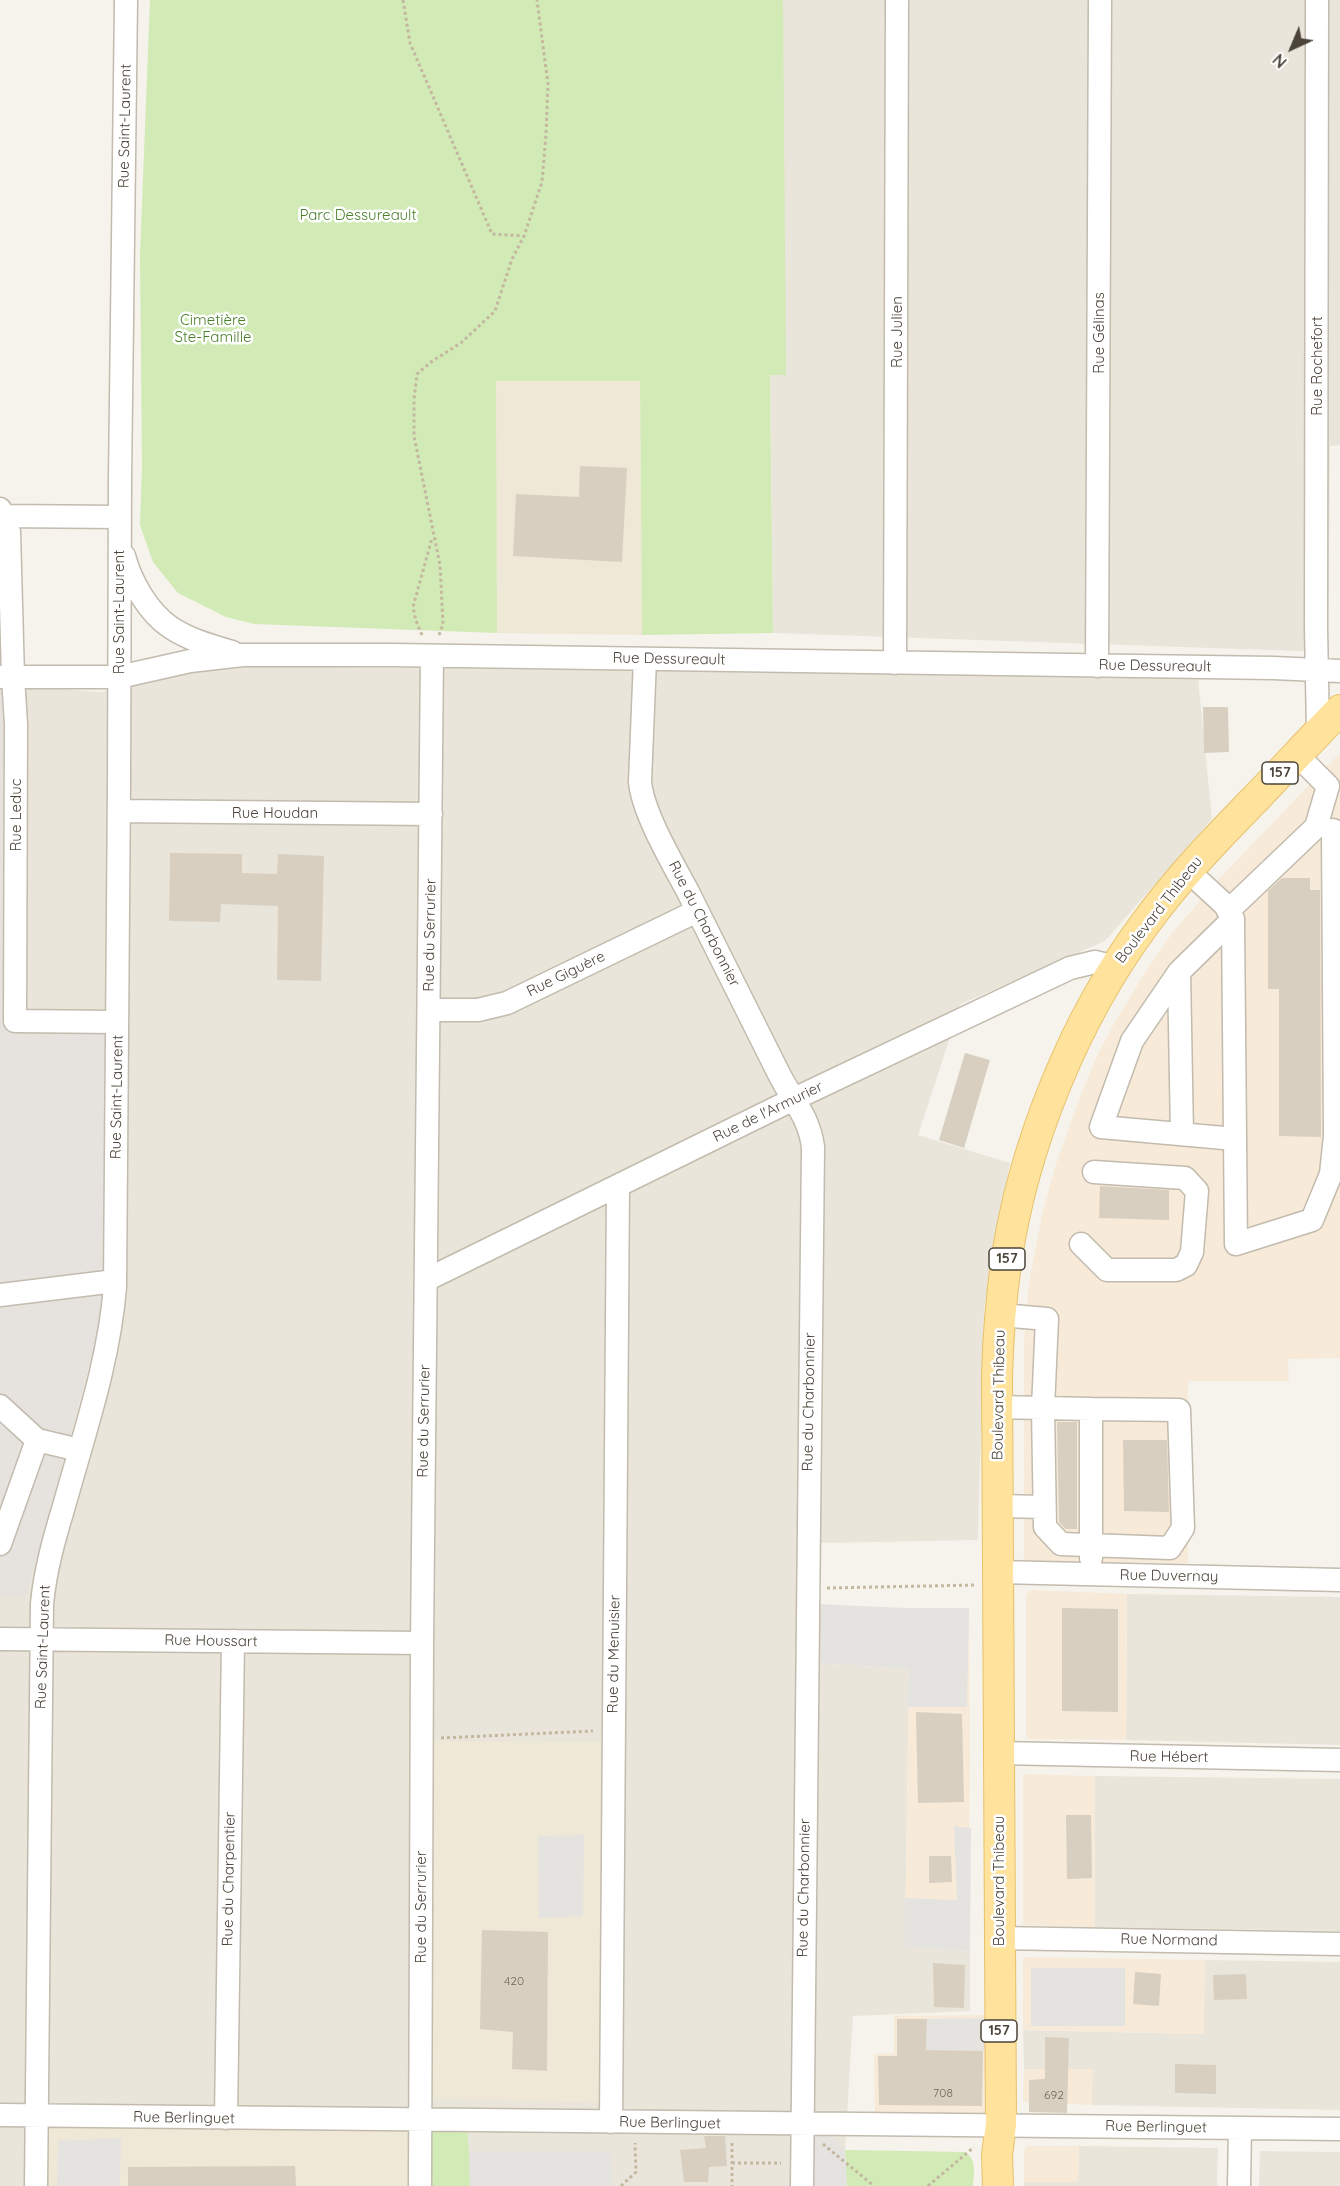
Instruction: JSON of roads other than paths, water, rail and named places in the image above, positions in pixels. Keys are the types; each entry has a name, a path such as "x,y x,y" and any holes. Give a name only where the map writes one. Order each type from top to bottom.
{"main road":[{"name":"Boulevard Thibeau","path":"998,2186 997,2155 1001,2124 997,1407 1001,1315 1012,1231 1036,1143 1054,1090 1073,1046 1115,967 1149,918 1187,870 1340,710"}],"street":[{"name":"Rue Saint-Laurent","path":"36,2186 41,1639 45,1579 106,1349 115,1281 126,0"},
{"name":"Rue Julien","path":"896,663 897,0"},
{"name":"Rue Gélinas","path":"1097,666 1100,0"},
{"name":"Rue Rochefort","path":"1317,0 1318,732"},
{"path":"1,512 120,528 127,566 136,585 163,621 188,637 243,655"},
{"name":"Rue Leduc","path":"1,512 9,532 6,677 16,724 15,1021 117,1022"},
{"name":"Rue Dessureault","path":"6,677 119,677 190,661 243,655 432,644 645,659 1340,671"},
{"name":"Rue du Serrurier","path":"420,2186 422,1643 432,644"},
{"name":"Rue du Charbonnier","path":"645,659 640,790 697,911 779,1074 806,1119 813,1147 802,2186"},
{"path":"1187,870 1225,905 1230,915 1236,1245 1312,1220 1331,1174 1335,1136 1328,786 1297,755"},
{"name":"Rue Houdan","path":"119,811 431,814"},
{"path":"1235,1139 1101,1127 1132,1041 1179,972 1230,915 1329,829"},
{"name":"Rue Giguère","path":"429,1011 478,1010 507,1003 697,911"},
{"name":"Rue de l'Armurier","path":"426,1280 794,1099 1070,968 1095,962 1115,967"},
{"path":"1179,972 1182,1134"},
{"path":"1082,1244 1107,1270 1176,1270 1186,1265 1192,1252 1197,1191 1185,1178 1094,1172"},
{"name":"Rue du Menuisier","path":"611,2122 618,1186"},
{"path":"0,1295 115,1281"},
{"path":"997,1407 1043,1408 1091,1409 1179,1410 1183,1528 1170,1548 1061,1544 1045,1527 1043,1408 1047,1319 1001,1315"},
{"path":"0,1406 37,1440 79,1450"},
{"path":"1090,1575 1092,1545 1091,1409"},
{"path":"0,1544 37,1440"},
{"path":"998,1506 1044,1507"},
{"name":"Rue Duvernay","path":"998,1572 1340,1580"},
{"name":"Rue Houssart","path":"0,1639 422,1643"},
{"name":"Rue du Charpentier","path":"226,2118 233,1641"},
{"name":"Rue Hébert","path":"999,1753 1340,1760"},
{"name":"Rue Normand","path":"999,1938 1340,1944"},
{"name":"Rue Berlinguet","path":"0,2115 1340,2129"},
{"path":"1239,2186 1240,2128"}],"park label":[{"name":"Parc Dessureault","path":"358,215"},
{"name":"Cimetière Ste-Famille","path":"213,328"}]}
